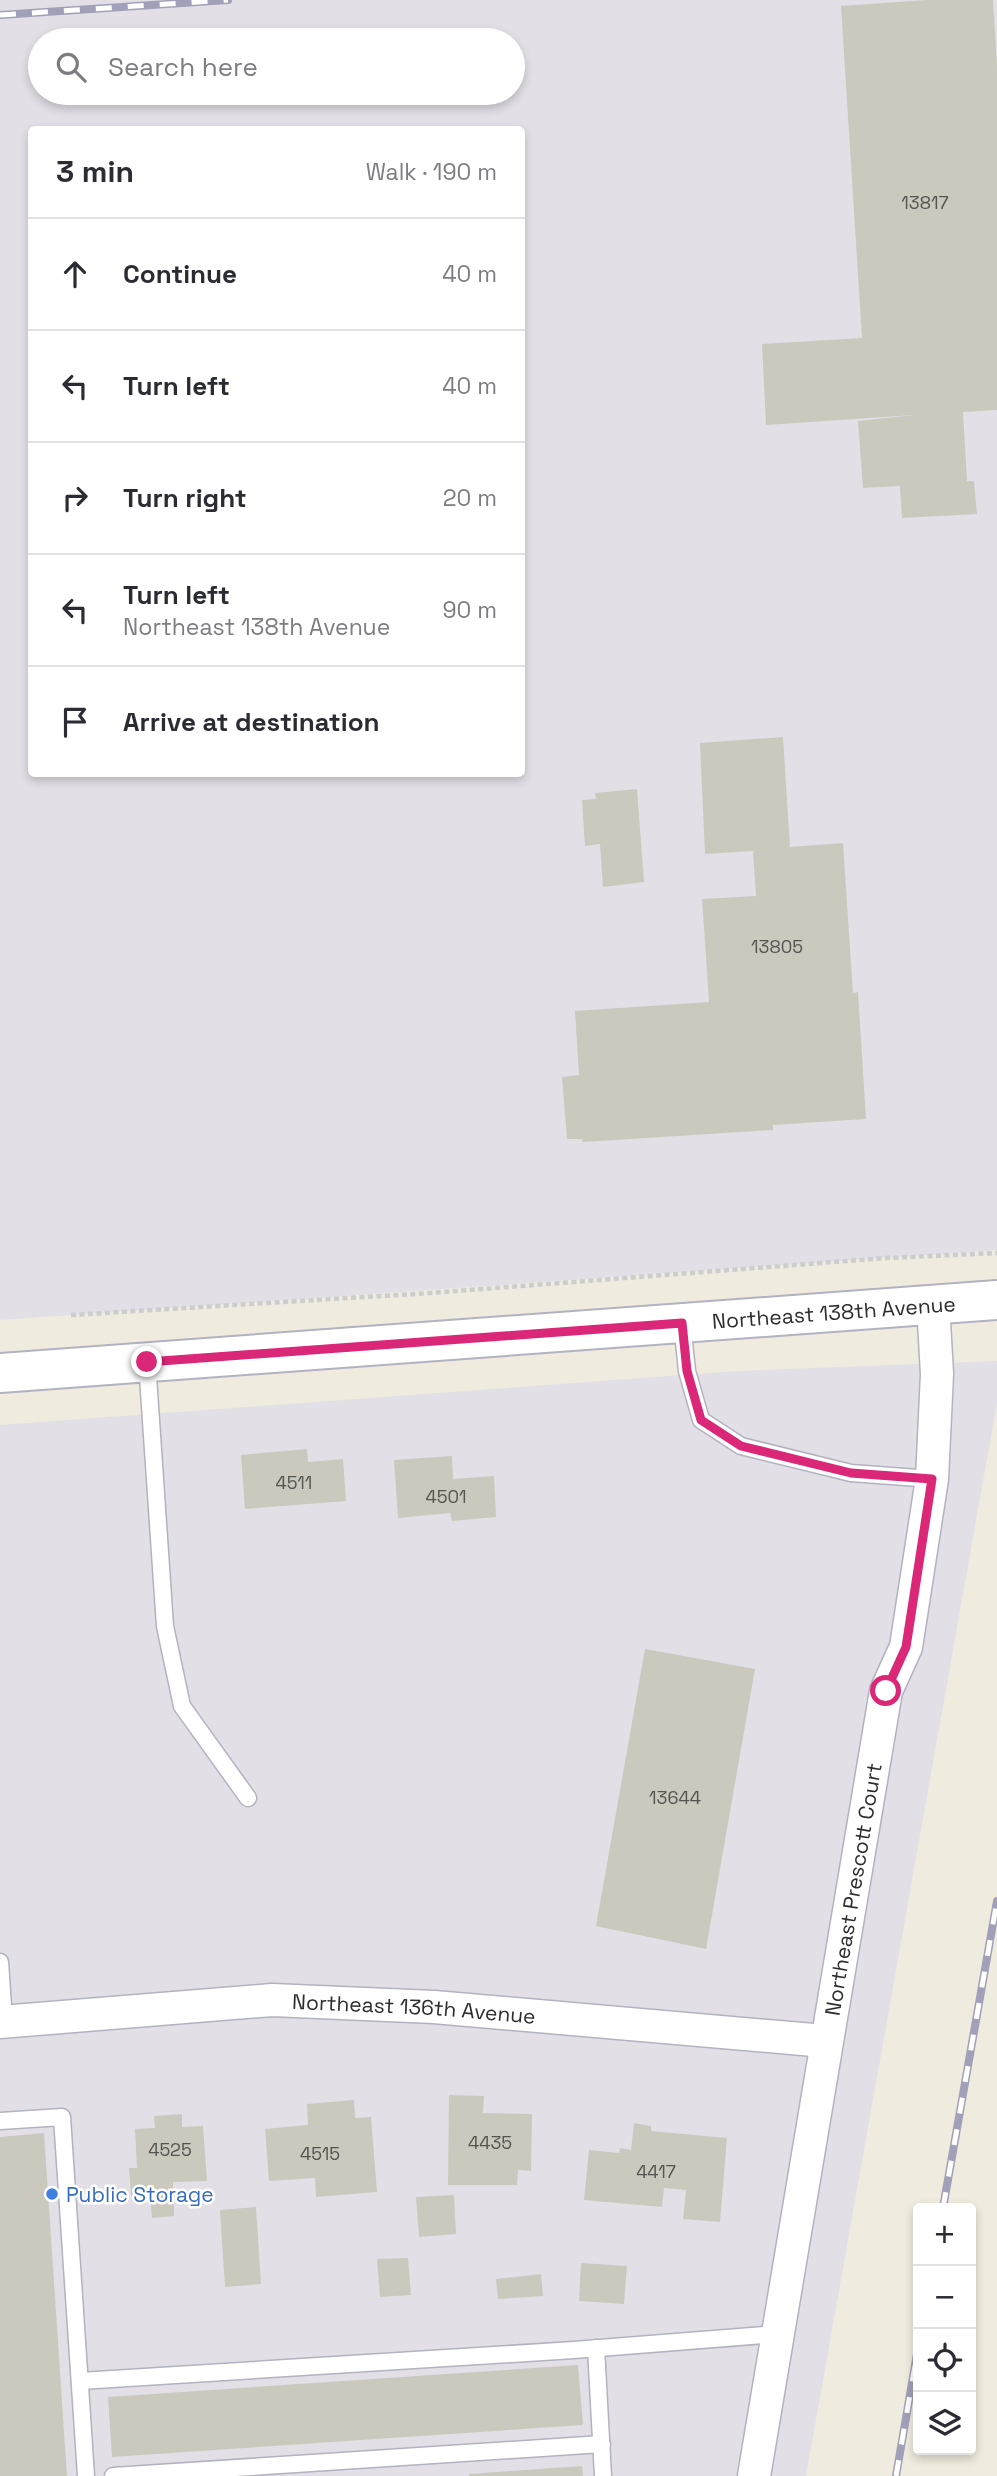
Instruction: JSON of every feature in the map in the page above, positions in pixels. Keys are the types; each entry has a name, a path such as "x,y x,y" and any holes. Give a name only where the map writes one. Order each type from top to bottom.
{"street":[{"name":"Northeast 138th Avenue","path":"0,1373 997,1300"},
{"name":"Northeast Prescott Court","path":"754,2476 825,2041 886,1691 906,1647 932,1479 937,1374 933,1304"},
{"name":"Northeast 136th Avenue","path":"2,2021 272,2000 434,2007 825,2041"}],"lane":[{"path":"682,1323 687,1371 701,1420 741,1446 851,1473 932,1479"},
{"path":"147,1362 164,1626 182,1706 248,1798"},
{"path":"0,1962 2,2021"},
{"path":"0,2121 62,2117 86,2476"},
{"path":"80,2381 778,2334"},
{"path":"596,2348 603,2476"},
{"path":"113,2476 602,2444"}],"path":[{"path":"71,1315 430,1293 997,1252"}],"shaded area":[{"path":"0,0 997,0 997,1250 0,1320"},
{"path":"997,1361 997,1403 806,2476 0,2476 0,1425 738,1371"}],"building":[{"path":"926,0 993,0 997,66 997,410 963,412 967,481 974,481 977,514 902,518 900,486 863,488 858,421 914,415 766,425 762,344 862,338 841,6"},
{"path":"783,737 790,847 843,843 853,993 858,992 866,1119 773,1125 773,1130 583,1142 582,1139 567,1139 562,1077 579,1075 575,1011 709,1002 702,899 756,896 753,851 705,854 700,743"},
{"path":"637,789 644,882 603,887 600,844 585,846 582,800 596,799 595,793"},
{"path":"307,1449 308,1462 343,1459 346,1501 245,1509 241,1455"},
{"path":"452,1456 453,1479 494,1476 496,1517 452,1521 450,1513 398,1518 394,1460"},
{"path":"645,1649 755,1669 706,1949 596,1926"},
{"path":"449,2095 484,2096 483,2113 532,2114 531,2171 518,2170 517,2185 448,2185"},
{"path":"354,2100 355,2118 371,2117 377,2192 316,2197 315,2178 269,2181 265,2129 308,2125 307,2104"},
{"path":"182,2114 182,2127 203,2126 207,2181 173,2182 174,2216 152,2218 150,2195 131,2196 129,2168 137,2168 135,2129 155,2128 154,2116"},
{"path":"634,2123 651,2126 651,2131 727,2138 720,2222 683,2219 686,2190 664,2188 662,2207 584,2200 589,2150 619,2153 620,2148 631,2150"},
{"path":"44,2133 67,2476 0,2476 0,2137"},
{"path":"454,2195 456,2234 419,2237 416,2197"},
{"path":"256,2207 261,2284 225,2287 220,2210"},
{"path":"408,2258 411,2295 380,2297 377,2259"},
{"path":"581,2263 627,2266 624,2304 579,2301"},
{"path":"541,2274 543,2296 498,2299 496,2279"},
{"path":"578,2365 583,2425 112,2457 108,2397"},
{"path":"582,2466 583,2476 469,2476 469,2474"}],"railway":[{"path":"0,15 228,0"},
{"path":"944,2203 997,1901"},
{"path":"896,2476 913,2377"}],"place":[{"name":"Public Storage","path":"52,2194"}],"route":[{"path":"147,1362 682,1323 687,1371 701,1420 741,1446 851,1473 932,1479 906,1647 886,1691"}]}
